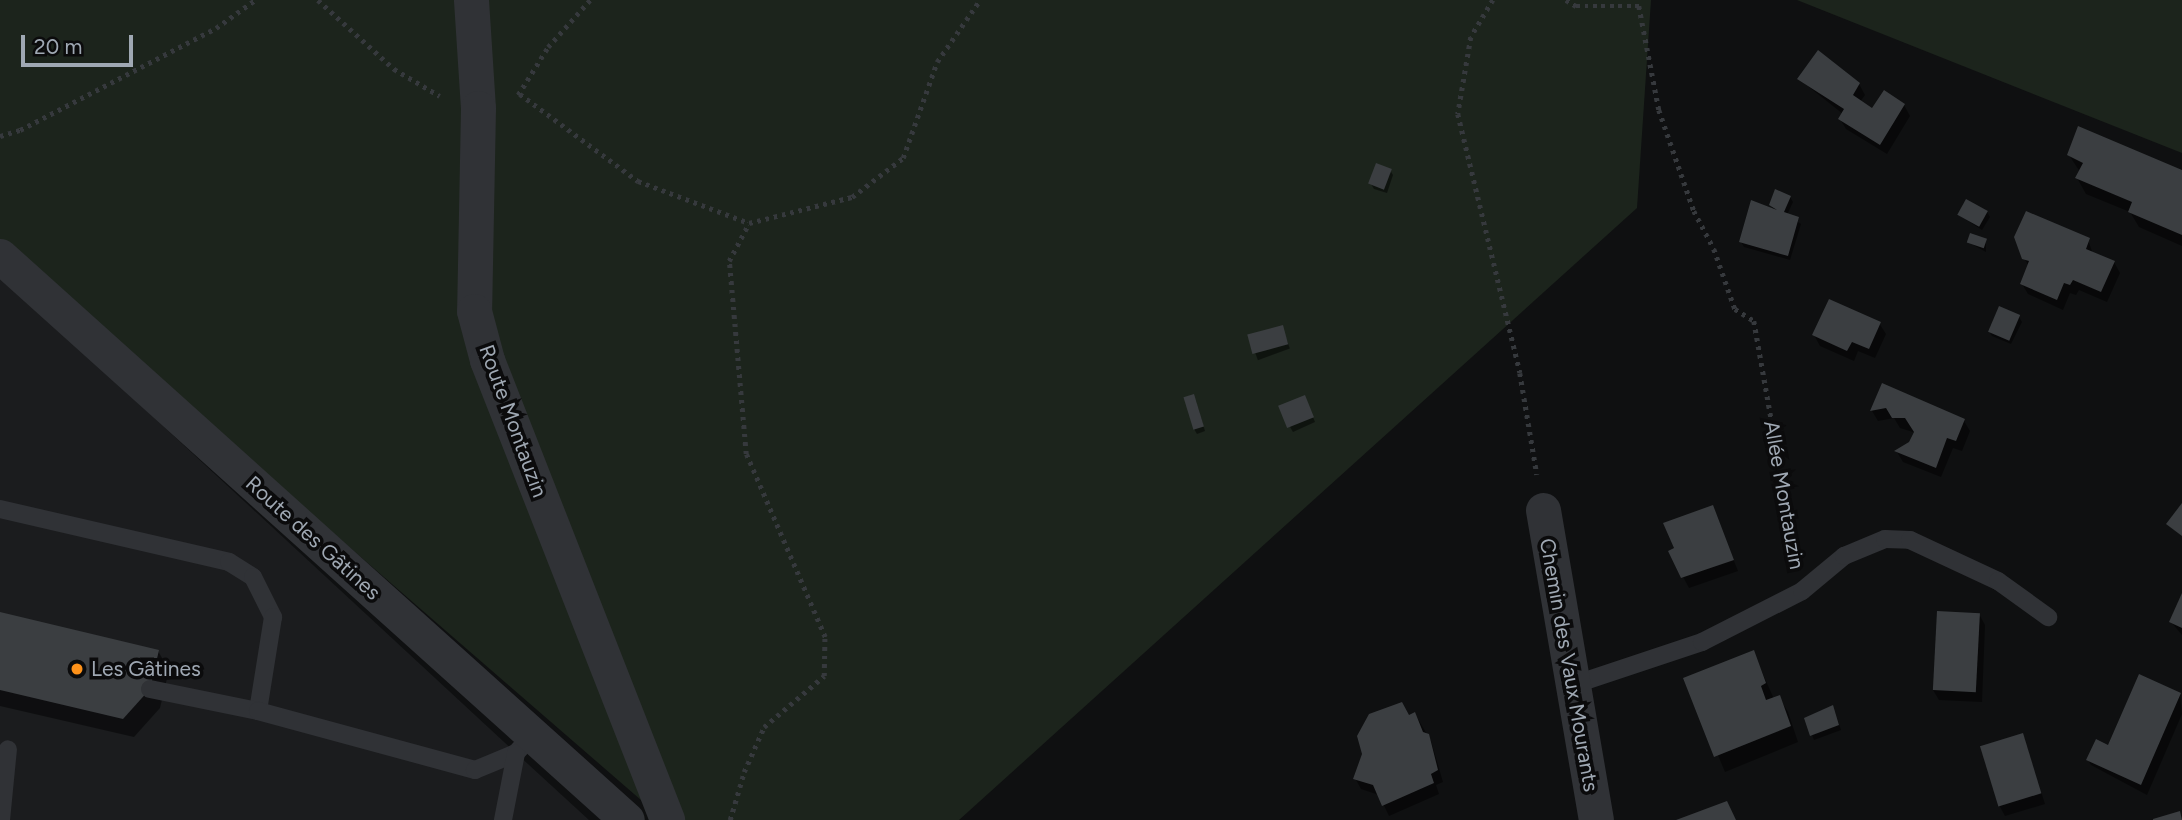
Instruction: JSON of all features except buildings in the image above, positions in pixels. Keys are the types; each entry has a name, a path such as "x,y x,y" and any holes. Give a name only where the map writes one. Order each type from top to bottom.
{"street":[{"name":"Route Montauzin","path":"471,0 478,108 474,311 487,359 667,820"},
{"name":"Route des Gâtines","path":"0,256 524,744 627,820"},
{"name":"Chemin des Vaux Mourants","path":"1543,510 1596,820"}],"lane":[{"path":"0,509 229,562 253,577 273,617 258,711"},
{"path":"1802,591 1844,556 1885,539 1910,540 1998,581 2049,617"},
{"name":"Allée Montauzin","path":"1573,685 1702,642 1802,591"},
{"path":"149,689 258,711 475,770 524,744"},
{"path":"503,820 524,744"},
{"path":"1,820 8,749"}],"path":[{"path":"0,136 20,130 216,28 255,0"},
{"path":"318,0 394,69 437,95"},
{"path":"478,108 520,94 548,47 590,0"},
{"path":"520,94 638,181 749,223 852,197 903,158 937,62 980,0"},
{"path":"1493,0 1471,37 1458,114 1520,373 1543,510"},
{"name":"Allée Montauzin","path":"1566,0 1576,6 1639,6 1659,110 1694,211 1714,248 1735,310 1754,321 1802,591"},
{"path":"730,820 744,772 764,727 824,676 825,638 746,454 729,261 749,223"}],"shaded area":[{"path":"0,0 1651,0 1637,208 959,820 664,820 0,244"},
{"path":"1797,0 2182,0 2182,153"},
{"name":"Les Gâtines","path":"0,275 516,753 589,820 0,820"}],"place":[{"name":"Les Gâtines","path":"77,669"}]}
